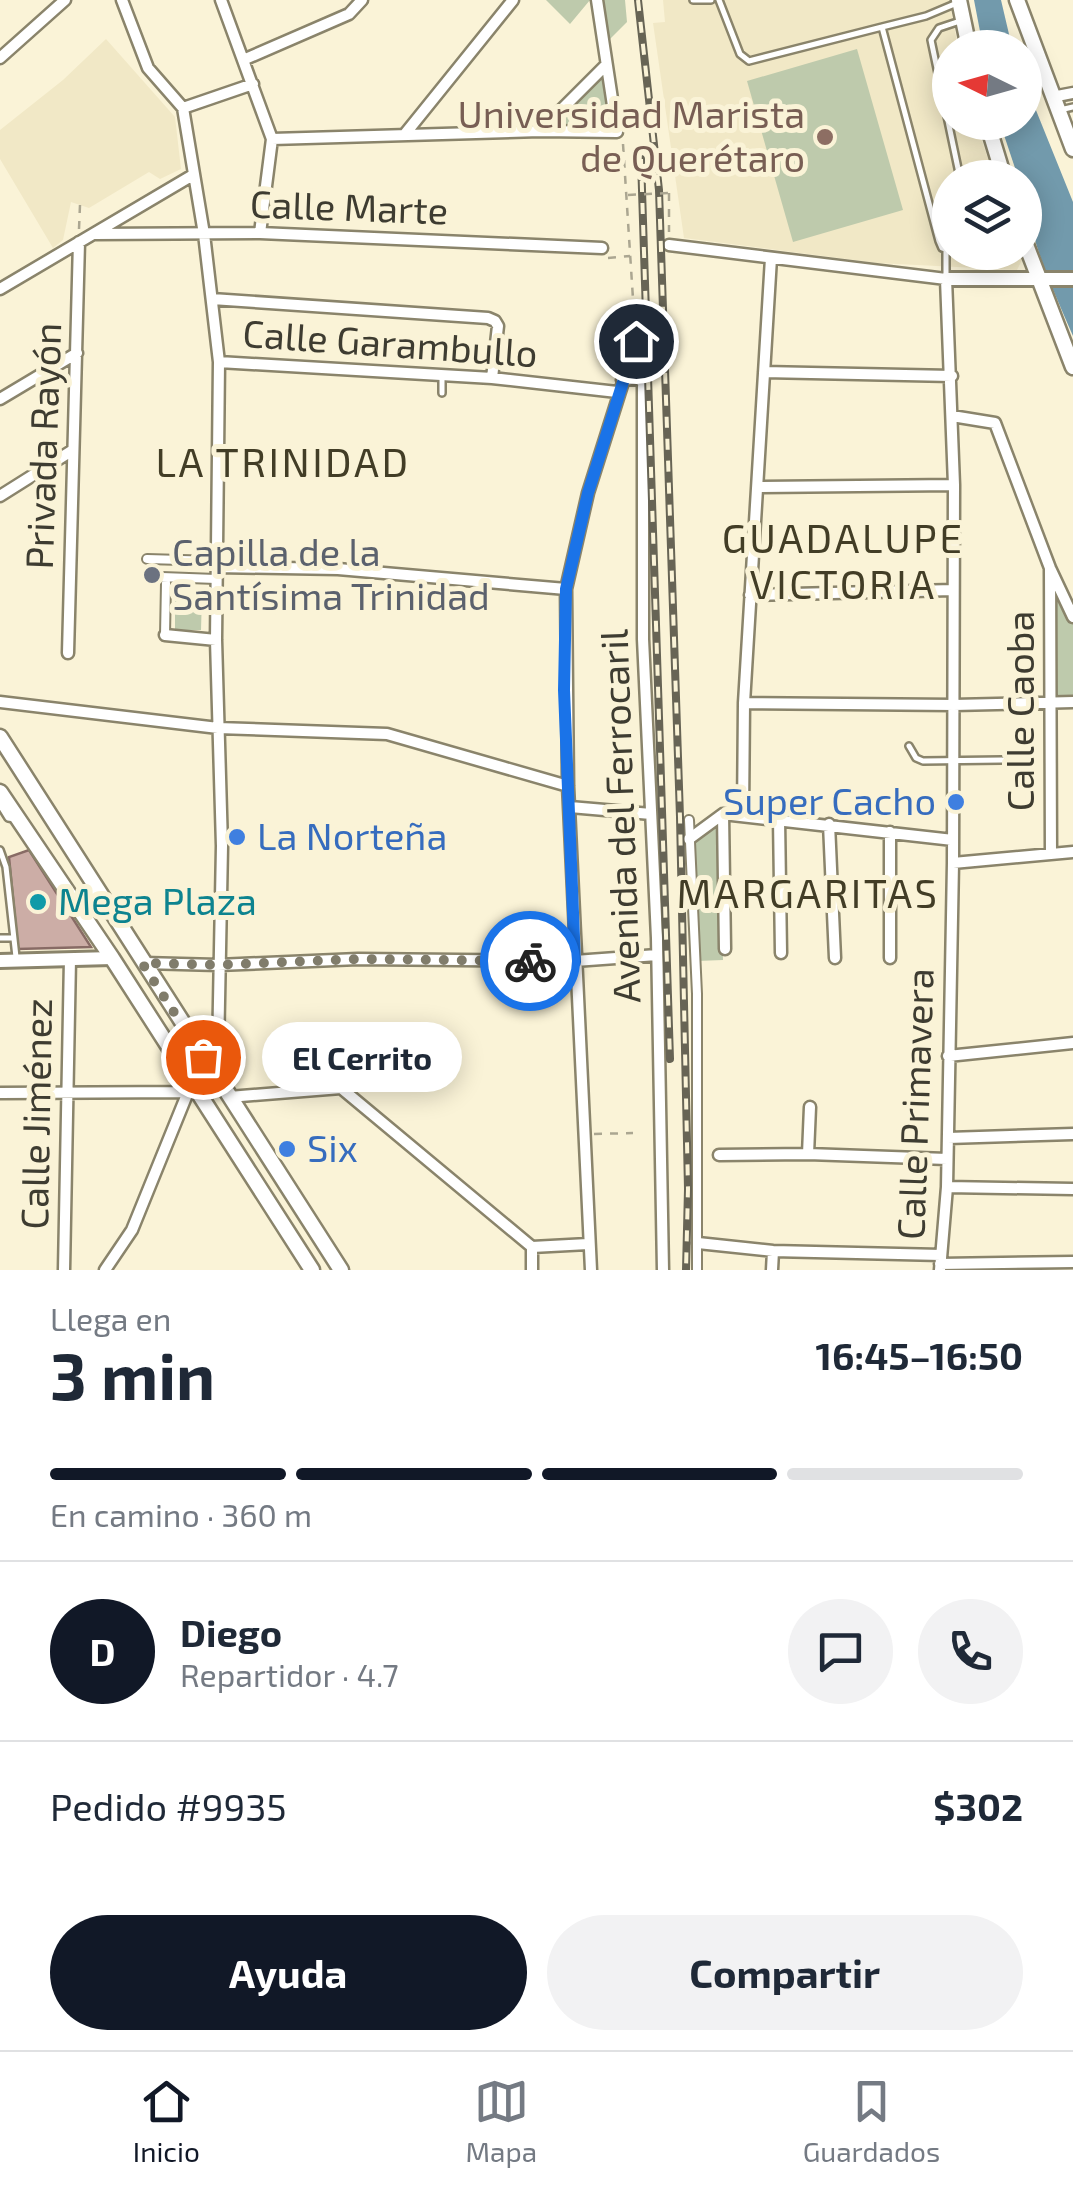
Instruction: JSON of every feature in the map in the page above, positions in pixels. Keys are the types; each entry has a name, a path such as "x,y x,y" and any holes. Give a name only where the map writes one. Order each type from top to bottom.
{"main road":[{"path":"1017,0 1061,105 1073,149"},
{"path":"959,1 965,30"},
{"path":"1038,270 1073,368"},
{"path":"0,737 340,1270"},
{"path":"0,792 112,958 191,1090 312,1270"}],"street":[{"path":"0,58 49,6 66,0"},
{"path":"122,0 148,68 183,108 204,234 219,362 216,640 222,846 218,1053"},
{"path":"221,0 272,138 260,233"},
{"path":"244,60 348,14 362,0"},
{"path":"405,134 513,0"},
{"path":"272,138 540,130 616,132 597,0"},
{"path":"540,130 606,65"},
{"path":"183,108 253,84"},
{"path":"1061,105 1073,93"},
{"path":"0,289 194,175"},
{"name":"Calle Marte","path":"86,239 260,233 602,248"},
{"name":"Privada Rayón","path":"68,652 77,354 86,239"},
{"path":"669,240 771,258 946,279 1073,278"},
{"path":"742,815 744,702 771,258"},
{"name":"Calle Primavera","path":"940,1263 947,1186 954,705 952,376 946,279"},
{"path":"212,299 488,318 498,326 492,378"},
{"path":"589,1270 564,690 566,589 588,493 636,341"},
{"path":"0,399 77,354"},
{"name":"Calle Garambullo","path":"219,362 620,386"},
{"path":"764,372 952,376"},
{"name":"Avenida del Ferrocaril","path":"620,386 640,378 644,384 642,640 658,954 663,1270"},
{"path":"952,416 995,424 1073,617"},
{"path":"0,496 74,450"},
{"path":"757,487 954,485"},
{"path":"147,559 216,569 338,569 566,589"},
{"name":"Calle Caoba","path":"1050,568 1050,854"},
{"path":"216,569 164,580 166,635 216,640"},
{"path":"750,595 954,590"},
{"path":"0,702 218,728 387,734 568,786"},
{"path":"744,702 1073,702"},
{"path":"570,807 651,814"},
{"path":"725,950 723,814 953,840"},
{"name":"Avenida del Ferrocaril","path":"690,839 723,814"},
{"path":"779,819 781,953"},
{"name":"Avenida del Ferrocaril","path":"688,820 697,994 697,1270"},
{"path":"829,824 835,958"},
{"path":"890,832 890,958"},
{"path":"953,863 1073,852"},
{"path":"142,963 218,965 358,959 575,962 658,954"},
{"path":"0,961 112,958"},
{"name":"Calle Jiménez","path":"64,1270 70,959"},
{"path":"948,1056 1073,1042"},
{"path":"229,1097 341,1088 532,1247 588,1244"},
{"path":"0,1093 191,1090 132,1230 105,1270"},
{"path":"808,1154 810,1106"},
{"path":"948,1138 1073,1134"},
{"path":"719,1155 947,1159"},
{"path":"947,1186 1073,1189"},
{"path":"698,1243 940,1263 1073,1262"},
{"path":"532,1247 532,1270"},
{"path":"772,1270 774,1251"}],"lane":[{"path":"692,0 711,0"},
{"path":"719,0 740,54 748,61 926,16 959,1"},
{"path":"956,160 931,40 939,28 963,20"},
{"path":"882,28 932,218"},
{"path":"946,279 947,270"},
{"path":"442,376 442,392"},
{"path":"909,746 916,758 923,761 1002,760"},
{"path":"0,805 8,818 18,820"},
{"path":"0,850 6,867 17,960"},
{"path":"0,938 13,938"}],"path":[{"path":"616,132 624,146 636,341"},
{"path":"628,195 669,193 669,240"},
{"path":"80,205 79,229 86,239"},
{"path":"616,258 631,256"},
{"path":"582,1134 633,1133"}],"shaded area":[{"name":"Universidad Marista de Querétaro","path":"663,0 949,0 955,30 932,30 932,140 982,140 988,160 932,160 932,266 877,263 684,238 653,23 665,22"},
{"path":"106,39 175,117 181,169 160,179 149,172 89,208 71,202 63,240 53,248 0,159 0,130 63,80"}],"green space":[{"path":"546,0 590,0 570,24"},
{"path":"597,0 625,0 627,22 603,46"},
{"path":"857,49 903,210 793,242 747,81"},
{"path":"607,66 616,130 543,129"},
{"path":"1052,576 1073,620 1073,698 1057,699"},
{"path":"175,594 202,595 201,630 175,630"},
{"path":"719,821 723,960 697,961 694,844"}],"water":[{"path":"974,0 1001,0 1008,30 980,30"},
{"path":"1042,125 1073,202 1073,336 1042,259 1042,160 1012,160 1006,140 1042,140"}],"building":[{"name":"Mega Plaza","path":"29,850 91,947 18,949 9,857"}],"railway":[{"path":"638,0 659,190 680,817 688,1189 686,1270"},
{"path":"641,159 670,1059"}],"way so far":[{"path":"203,1057 142,963 530,961"}],"place":[{"name":"Universidad Marista de Querétaro","path":"825,137"},
{"name":"Capilla de la Santísima Trinidad","path":"152,575"},
{"name":"Super Cacho","path":"956,802"},
{"name":"La Norteña","path":"237,837"},
{"name":"Mega Plaza","path":"38,902"},
{"name":"El Cerrito","path":"203,1057"},
{"name":"Six","path":"287,1149"}],"district":[{"name":"LA TRINIDAD","path":"283,463"},
{"name":"GUADALUPE VICTORIA","path":"843,562"},
{"name":"MARGARITAS","path":"808,894"}],"route":[{"path":"530,961 575,962 564,690 566,589 588,493 636,341"}]}
